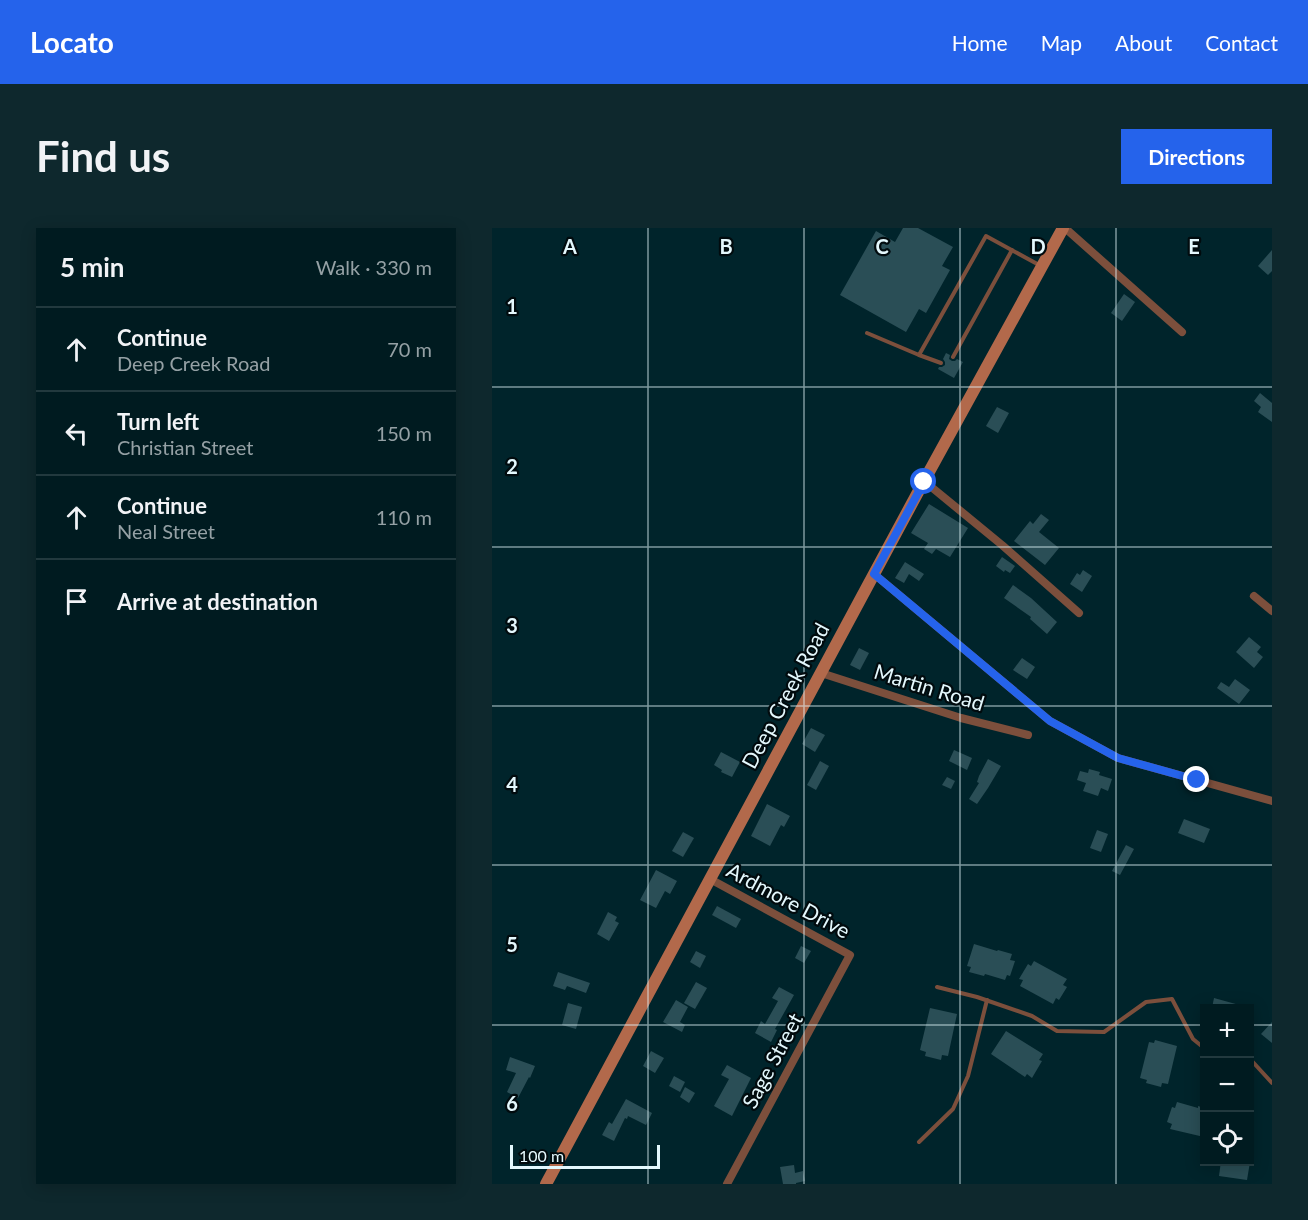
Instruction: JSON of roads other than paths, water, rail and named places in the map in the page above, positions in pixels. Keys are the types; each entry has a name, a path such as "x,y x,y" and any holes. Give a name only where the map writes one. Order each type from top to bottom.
{"street":[{"name":"Deep Creek Road","path":"546,1184 874,574 1064,228"},
{"path":"1064,228 1182,332"},
{"path":"924,482 1002,545 1079,613"},
{"path":"874,574 1050,721 1118,758 1272,801"},
{"path":"1254,596 1272,611"},
{"name":"Martin Road","path":"821,673 961,718 1028,735"},
{"name":"Ardmore Drive","path":"710,879 850,955"},
{"name":"Sage Street","path":"727,1184 850,955"}],"lane":[{"path":"919,356 986,236 1042,267"},
{"path":"953,357 1012,250"},
{"path":"867,333 941,363"},
{"path":"938,987 987,1000 1032,1016 1057,1031 1104,1032 1146,1002 1172,999 1193,1039 1200,1045"},
{"path":"919,1142 953,1109 968,1076 987,1000"},
{"path":"1254,1063 1272,1083"}]}
